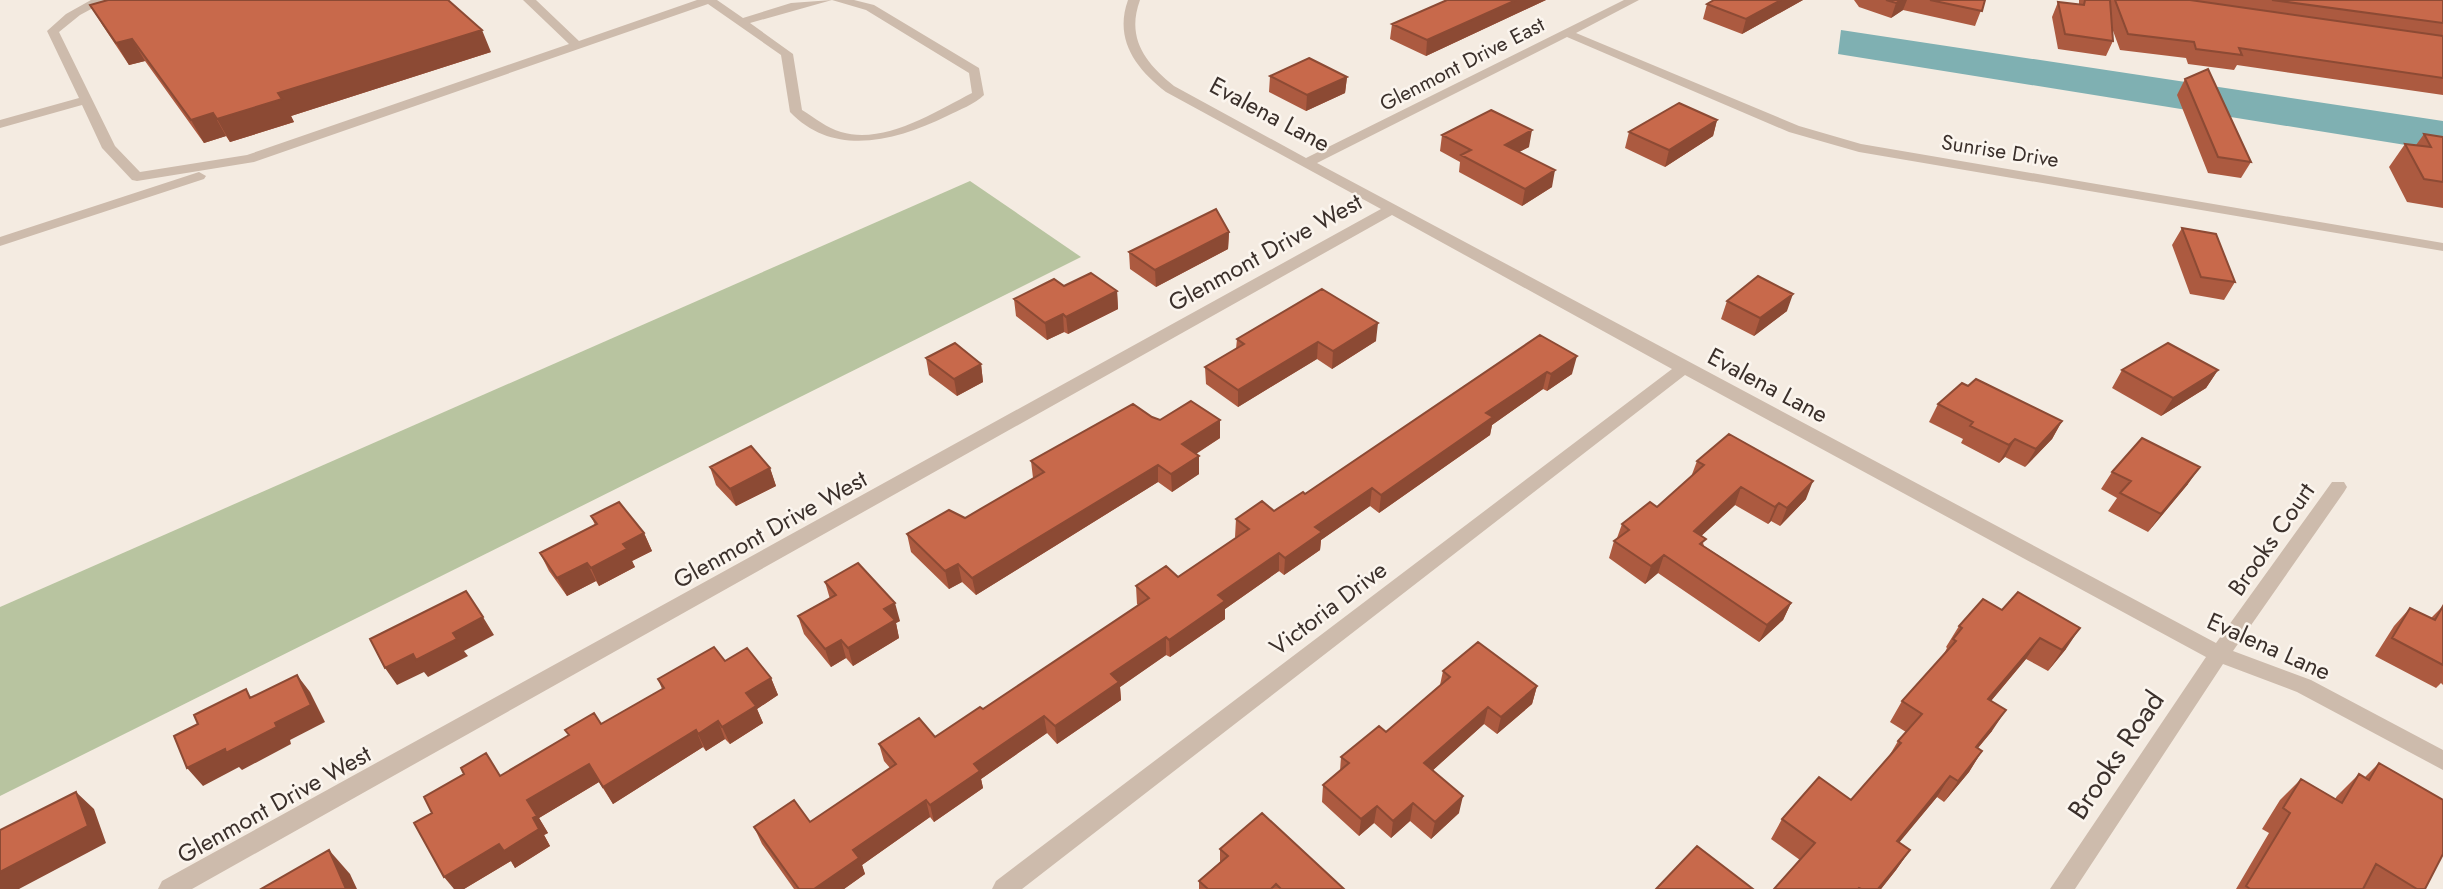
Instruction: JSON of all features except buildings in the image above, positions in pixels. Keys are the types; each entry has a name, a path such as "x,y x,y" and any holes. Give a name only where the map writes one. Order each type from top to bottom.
{"street":[{"path":"102,0 68,16 53,31 109,149 137,177 249,159"},
{"path":"529,0 577,45"},
{"path":"0,242 709,0 787,54 796,112 842,137 881,136 935,118 978,95 975,71 870,7 838,0"},
{"path":"741,22 791,6 826,0"},
{"name":"Evalena Lane","path":"1134,0 1127,21 1128,35 1143,65 1157,80 1684,368 2219,654 2304,686 2443,761"},
{"name":"Glenmont Drive East","path":"1308,162 1633,0"},
{"name":"Sunrise Drive","path":"1567,33 1794,129 1859,148 2443,247"},
{"path":"0,124 85,100"},
{"name":"Glenmont Drive West","path":"170,889 1392,209"},
{"name":"Victoria Drive","path":"1004,889 1684,368"},
{"name":"Brooks Court","path":"2219,654 2338,487"},
{"name":"Brooks Road","path":"2062,889 2219,654"}],"green space":[{"path":"970,181 1081,257 0,796 0,607"}],"water":[{"path":"1841,30 2443,121 2443,151 1838,54"}]}
